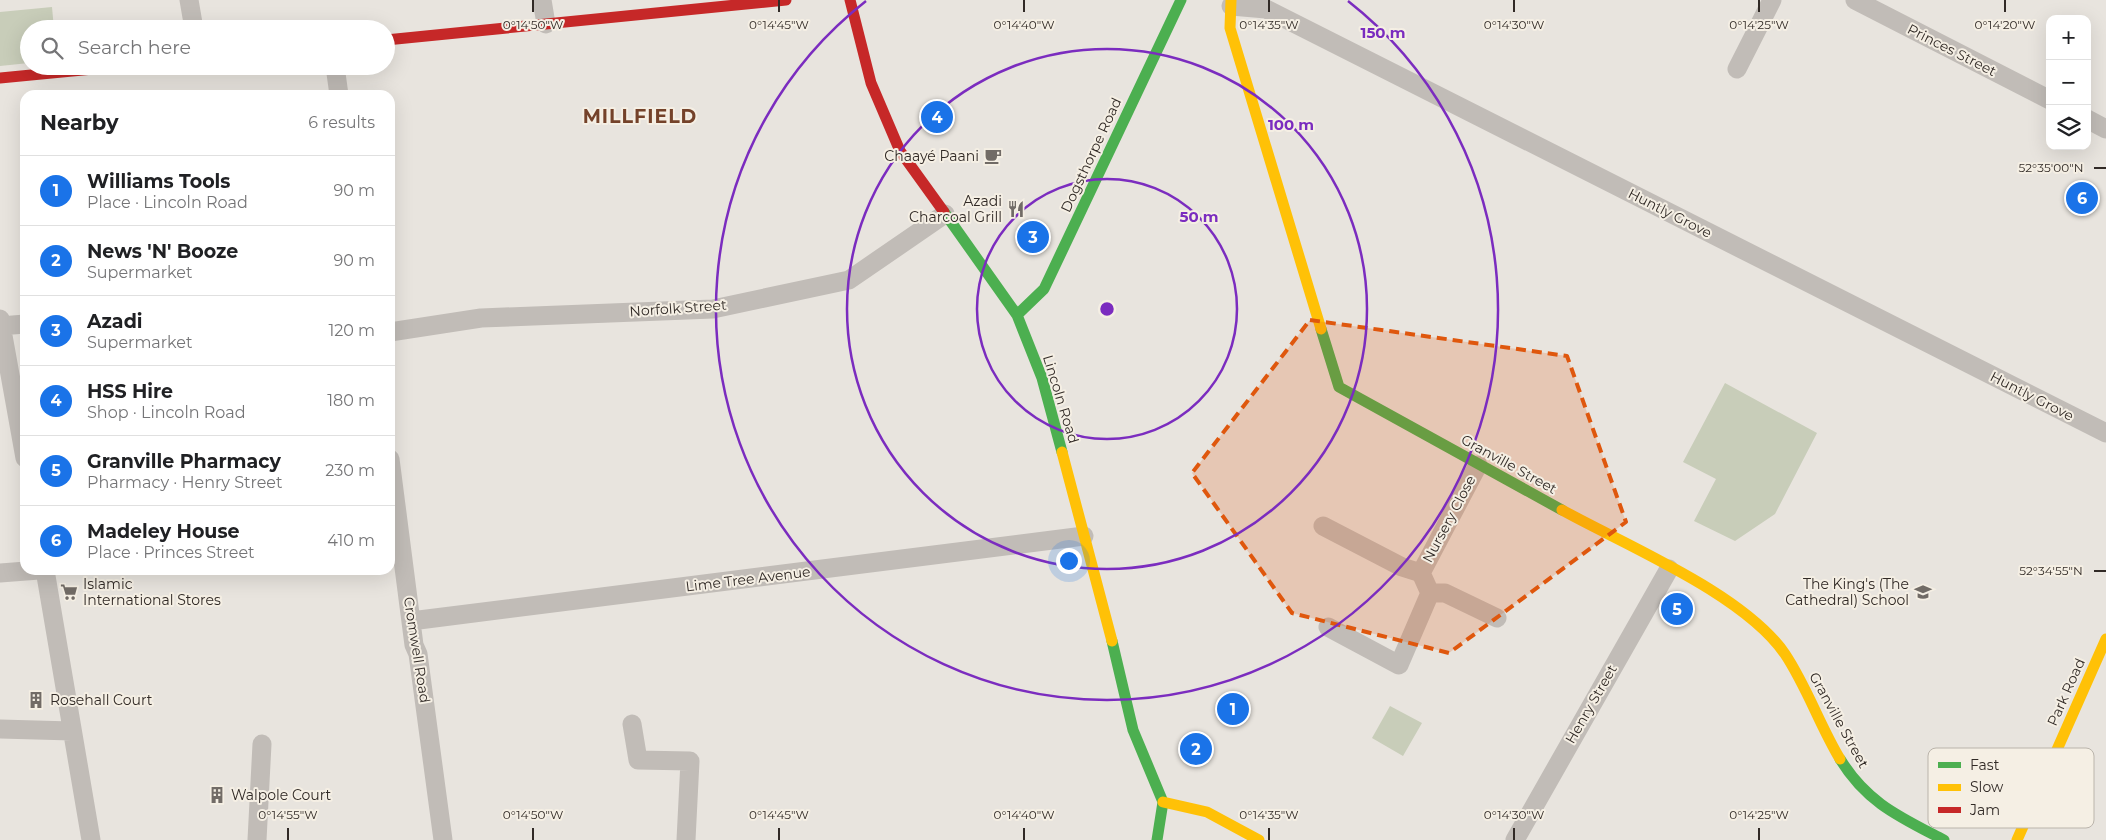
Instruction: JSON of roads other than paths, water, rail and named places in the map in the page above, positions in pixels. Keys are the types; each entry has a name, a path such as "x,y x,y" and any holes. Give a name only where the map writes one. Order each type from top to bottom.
{"street":[{"path":"190,0 193,20"},
{"path":"542,0 546,24"},
{"path":"395,39 786,0"},
{"name":"Lincoln Road","path":"850,0 871,83 900,151 1017,315 1042,378 1108,622 1133,730 1163,802"},
{"name":"Dogsthorpe Road","path":"1017,315 1044,289 1181,0"},
{"path":"1737,69 1772,0"},
{"name":"Princes Street","path":"1855,0 2046,98"},
{"name":"Huntly Grove","path":"1231,3 1266,9 2106,433"},
{"name":"Granville Street","path":"1231,3 1230,28 1339,387 1669,569 1751,619 1774,640 1793,668 1839,756 1870,797 1889,811 1944,840"},
{"path":"0,78 31,75"},
{"path":"336,75 338,90"},
{"path":"2091,121 2106,129"},
{"name":"Norfolk Street","path":"395,331 481,318 723,307 849,280 945,214"},
{"path":"20,324 0,324 20,431"},
{"name":"Nursery Close","path":"1421,573 1478,465"},
{"name":"Cromwell Road","path":"395,526 414,645 418,654 444,840"},
{"name":"Nursery Close","path":"1324,526 1402,567 1421,573 1430,593"},
{"name":"Lime Tree Avenue","path":"411,620 1084,536"},
{"name":"Henry Street","path":"1515,840 1669,569"},
{"path":"0,574 20,572"},
{"path":"46,575 91,840"},
{"path":"1328,628 1399,665 1430,593 1445,593 1497,618"},
{"name":"Park Road","path":"2058,748 2106,639"},
{"path":"632,724 638,760 690,761 686,840"},
{"path":"0,729 72,731"},
{"path":"257,840 262,744"},
{"path":"1157,840 1163,802 1207,812 1259,840"},
{"name":"Park Road","path":"2017,840 2022,828"}],"place":[{"name":"HSS Hire","path":"937,117"},
{"name":"Chaayé Paani","path":"993,156"},
{"name":"Madeley House","path":"2082,198"},
{"name":"Azadi Charcoal Grill","path":"1016,209"},
{"name":"Azadi","path":"1033,237"},
{"name":"Islamic International Stores","path":"69,592"},
{"name":"The King's (The Cathedral) School","path":"1923,592"},
{"name":"Granville Pharmacy","path":"1677,609"},
{"name":"Rosehall Court","path":"36,700"},
{"name":"Williams Tools","path":"1233,709"},
{"name":"News 'N' Booze","path":"1196,749"},
{"name":"Walpole Court","path":"217,795"}],"district":[{"name":"MILLFIELD","path":"640,116"}]}
